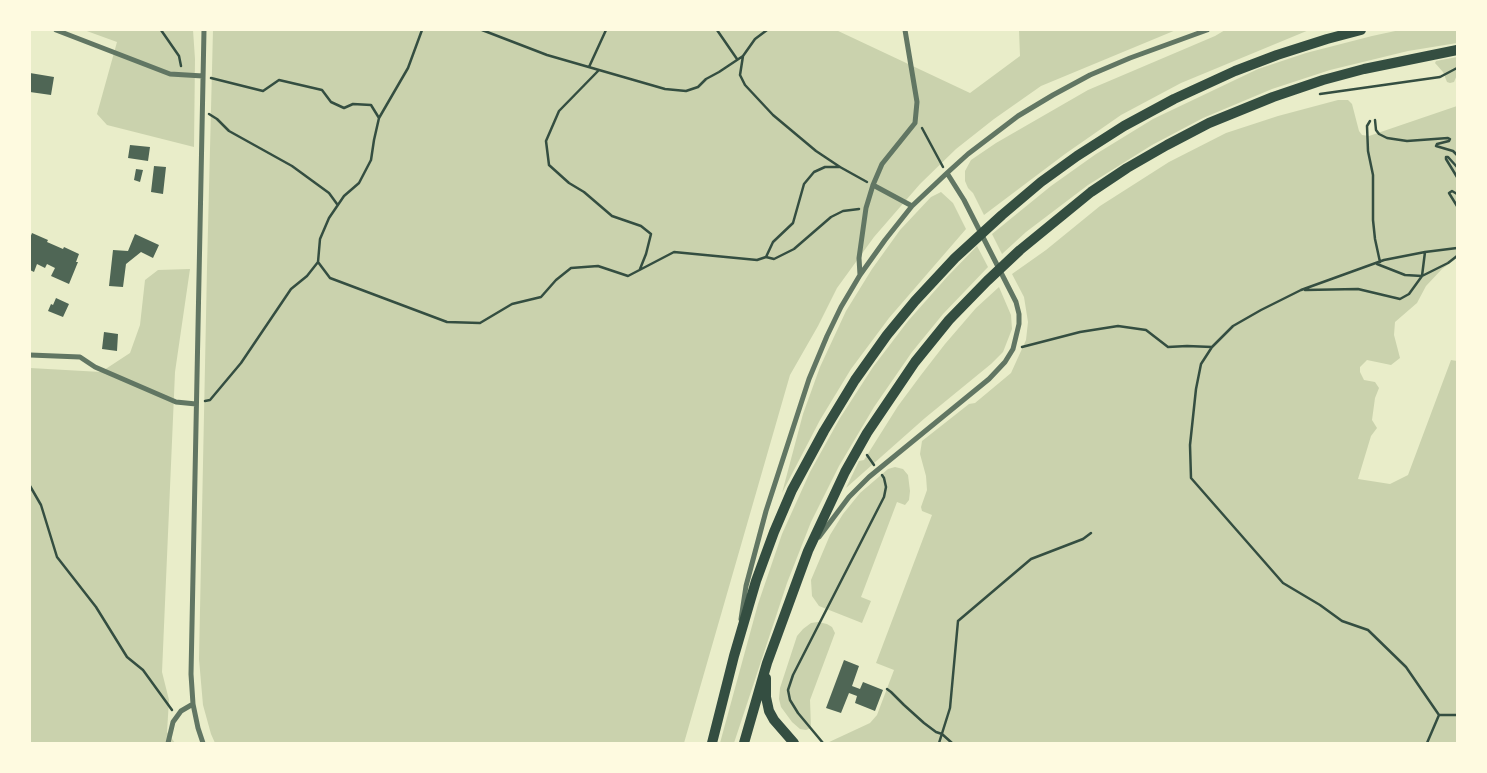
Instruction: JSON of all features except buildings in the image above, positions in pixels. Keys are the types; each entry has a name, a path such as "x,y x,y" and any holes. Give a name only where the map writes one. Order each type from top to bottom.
{"main road":[{"path":"711,742 756,581 792,490 824,431 855,380 915,301 955,258 1002,214 1077,156 1124,126 1174,99 1234,71 1277,55 1361,30"},
{"path":"744,743 767,664 808,551 845,472 867,433 915,362 949,320 987,281 1020,250 1091,192 1167,145 1209,124 1273,97 1323,80 1364,69 1457,50"},
{"path":"767,664 765,685 769,710 774,720 794,743"}],"street":[{"path":"56,30 170,74 203,76"},
{"path":"203,743 192,704 191,674 204,30"},
{"path":"860,275 859,258 866,208 873,185 882,164 914,123 917,102 905,30"},
{"path":"734,656 746,586 766,511 809,379 841,308 860,275 885,240 912,206 947,172 1018,116 1090,75 1130,58 1207,30"},
{"path":"808,551 849,497 878,469 989,379 1005,362 1013,349 1019,324 1016,302 964,200 947,172"},
{"path":"873,185 912,206"},
{"path":"30,355 80,357 95,367 176,402 196,404"},
{"path":"168,743 173,722 181,711 192,704"}],"path":[{"path":"160,30 179,56 180,75"},
{"path":"196,404 210,400 241,363 290,289 307,276 318,262 320,239 329,218 344,196 359,183 371,160 379,118 408,68 422,30"},
{"path":"482,30 548,55 665,89 686,91 698,87 706,79 743,56 755,38 767,30"},
{"path":"589,67 606,30"},
{"path":"717,30 737,60"},
{"path":"743,56 740,75 745,85 773,115 816,151 873,185"},
{"path":"1317,94 1440,77 1457,68"},
{"path":"599,70 559,111 546,140 549,165 612,216 640,226 651,234 640,270"},
{"path":"203,76 263,91 279,80 322,90 331,102 344,108 353,104 371,106 379,118"},
{"path":"202,110 217,119 229,131 292,166 329,193 338,204"},
{"path":"1375,120 1376,130 1387,138 1407,141 1448,138 1449,141 1437,144 1436,146 1453,151 1457,155"},
{"path":"1370,121 1367,126 1368,151 1373,175 1372,220 1380,262"},
{"path":"921,124 927,139 940,161"},
{"path":"1457,166 1448,157 1446,158 1457,177"},
{"path":"766,258 774,242 793,223 804,184 814,172 824,167 840,167"},
{"path":"1457,194 1452,190 1449,193 1457,206"},
{"path":"318,262 330,278 448,322 480,324 512,304 541,297 556,280 571,268 598,266 628,276 674,252 757,260 774,259 794,249 832,217 843,211 866,208"},
{"path":"1439,715 1406,667 1368,630 1342,621 1320,605 1283,583 1192,478 1190,446 1196,389 1201,364 1212,347 1233,326 1301,290 1384,260 1457,248"},
{"path":"1422,276 1425,252"},
{"path":"1301,290 1358,289 1400,299 1409,294 1422,276 1448,263 1457,256"},
{"path":"1375,264 1405,275 1422,276"},
{"path":"1013,349 1080,332 1118,326 1146,330 1168,347 1212,347"},
{"path":"823,743 798,713 790,700 788,690 793,675 884,497 886,487 884,478 866,454 867,448"},
{"path":"30,486 41,505 57,557 96,607 127,657 143,670 177,716"},
{"path":"940,743 950,708 958,621 1031,559 1082,539 1091,533"},
{"path":"886,689 924,723 942,734 952,743"},
{"path":"1439,715 1457,714"},
{"path":"1427,743 1439,715"}],"green space":[{"path":"84,30 193,30 195,59 194,147 107,125 97,114 117,42"},
{"path":"213,30 836,30 970,93 1020,56 1019,30 1176,30 1041,86 994,119 956,149 920,184 874,237 837,288 790,375 684,743 215,743 203,705 199,659"},
{"path":"1225,30 1309,30 1181,83 1121,115 1065,154 984,215 965,181 965,171 971,160 996,143 1088,90"},
{"path":"1400,30 1457,30 1457,43 1408,51 1330,70 1272,89 1203,118 1152,145 1088,185 1026,232 1002,254 992,234 1051,186 1096,154 1153,119 1258,69 1306,53"},
{"path":"1457,57 1457,75 1454,82 1447,82 1443,72 1435,63 1436,61"},
{"path":"1338,100 1348,100 1352,104 1359,131 1362,135 1369,136 1457,106 1457,258 1442,269 1426,286 1417,303 1395,322 1394,335 1400,358 1391,365 1367,360 1360,367 1364,380 1375,382 1379,388 1375,398 1372,420 1377,428 1371,436 1358,479 1390,484 1408,475 1451,360 1457,361 1457,743 827,743 870,723 877,715 894,670 876,663 932,515 922,511 921,507 927,490 926,476 920,454 922,441 969,404 975,403 1011,373 1026,340 1028,322 1024,297 1012,274 1046,250 1100,206 1169,162 1226,133 1278,116"},
{"path":"941,192 953,203 966,229 889,318 851,369 820,420 782,493 803,414 820,367 846,311 872,269 900,230 931,197"},
{"path":"977,246 988,267 943,314 912,352 874,407 839,466 811,522 787,583 734,743 720,743 758,604 782,534 810,472 840,418 873,367 908,321"},
{"path":"190,269 175,372 162,672 169,700 167,732 175,743 30,743 30,368 101,372 130,353 140,325 145,280 158,270"},
{"path":"999,287 1011,315 1012,329 1003,352 846,488 859,461 864,460 898,406 921,375 976,308"},
{"path":"895,467 903,469 908,475 909,500 905,505 897,502 861,597 871,601 862,623 819,606 812,596 811,580 830,535 843,514 860,493 888,469"},
{"path":"818,622 832,627 835,633 810,700 811,728 806,730 800,729 792,722 781,707 779,699 780,688 797,636 811,623"}]}
